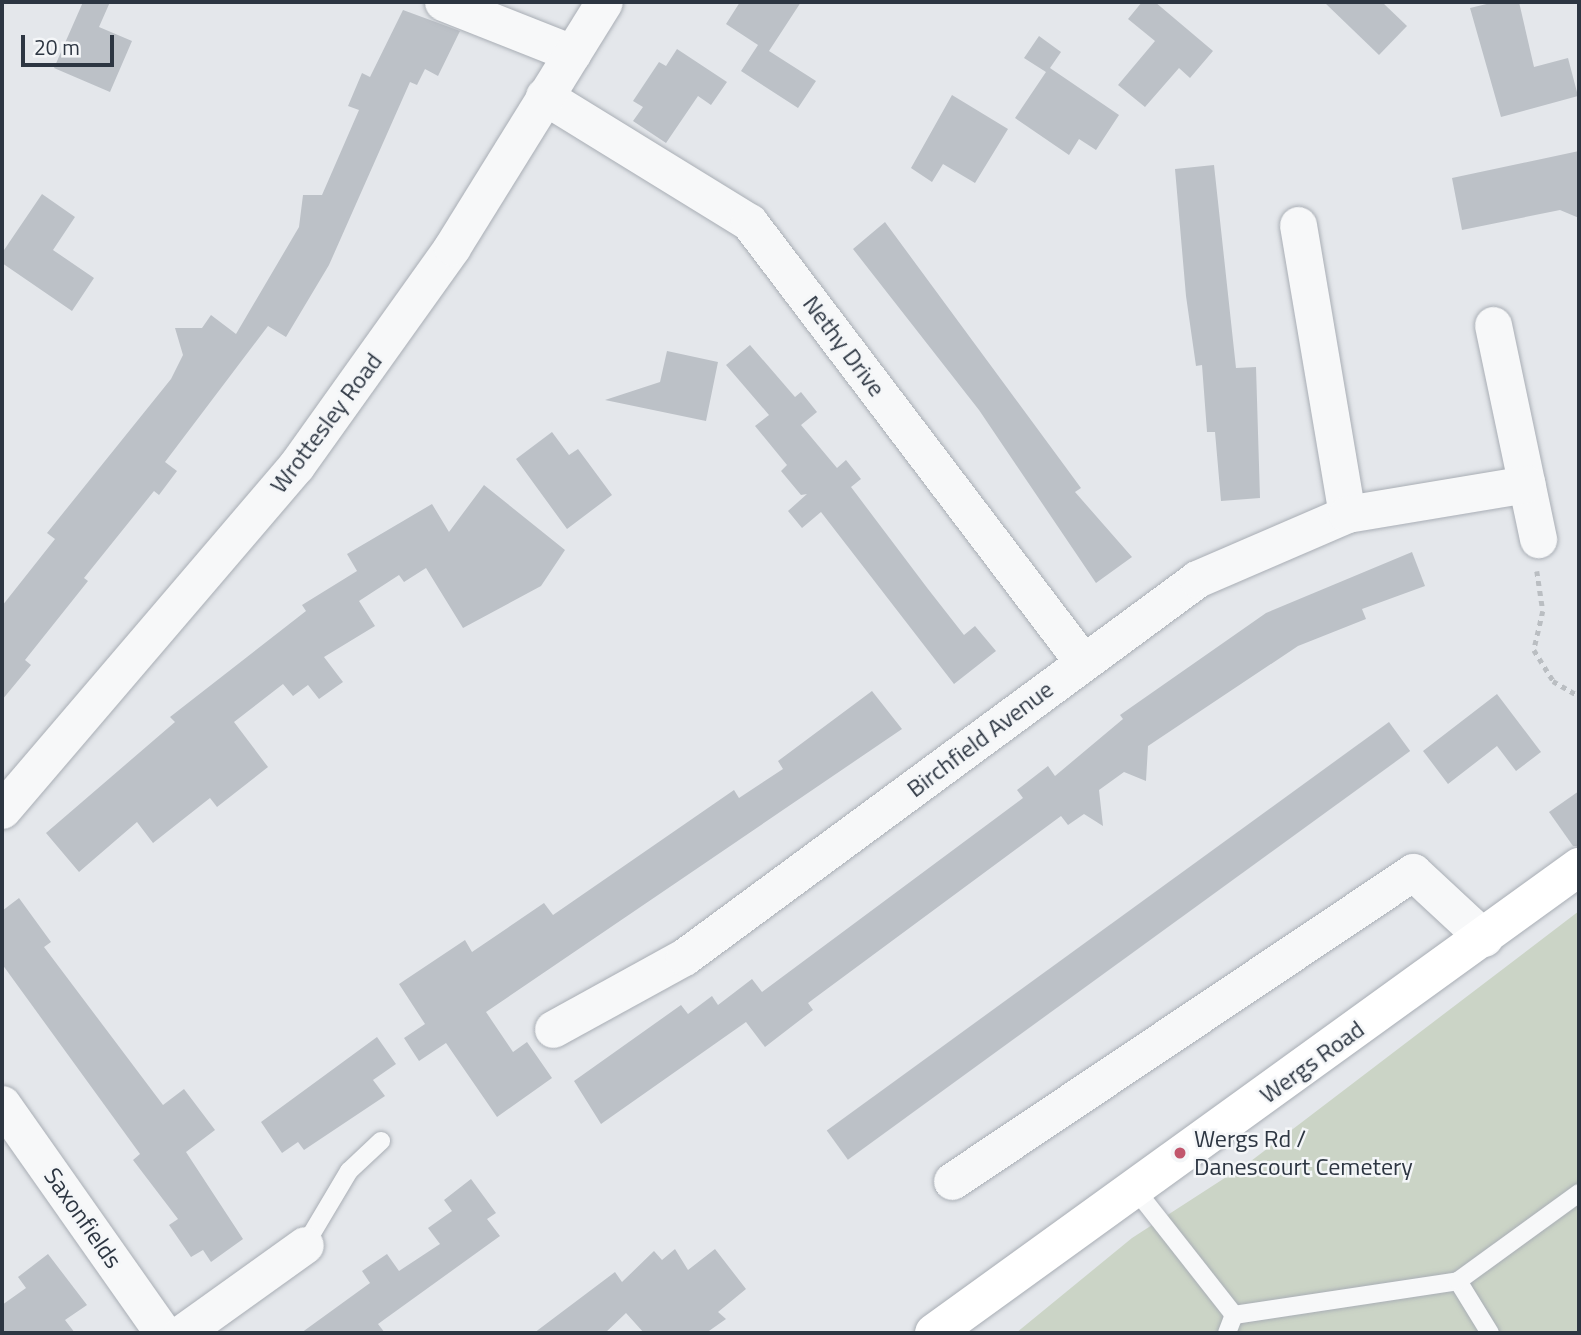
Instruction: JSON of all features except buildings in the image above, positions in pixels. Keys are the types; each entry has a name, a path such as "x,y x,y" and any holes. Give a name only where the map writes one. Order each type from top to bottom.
{"highway":[{"name":"Wergs Road","path":"934,1333 1579,867"}],"street":[{"path":"443,2 572,53"},
{"name":"Wrottesley Road","path":"2,810 296,466 452,247 604,2"},
{"name":"Nethy Drive","path":"544,96 750,222 1083,662"},
{"path":"1298,225 1346,514"},
{"path":"1493,325 1538,539"},
{"name":"Birchfield Avenue","path":"553,1029 684,957 1197,579 1346,514 1527,484"},
{"path":"952,1181 1413,872 1484,938"},
{"name":"Saxonfields","path":"2,1104 163,1333"},
{"path":"182,1333 305,1245"}],"lane":[{"path":"305,1245 349,1171 381,1140"},
{"path":"1135,1189 1234,1315"},
{"path":"1234,1315 1458,1281 1579,1193"},
{"path":"1458,1281 1490,1333"},
{"path":"1227,1333 1234,1315"}],"path":[{"path":"1538,539 1543,611 1534,650 1553,681 1579,696"}],"green space":[{"path":"1579,911 1579,1333 1016,1333 1132,1238 1251,1161"}],"place":[{"name":"Wergs Rd / Danescourt Cemetery","path":"1180,1153"}]}
